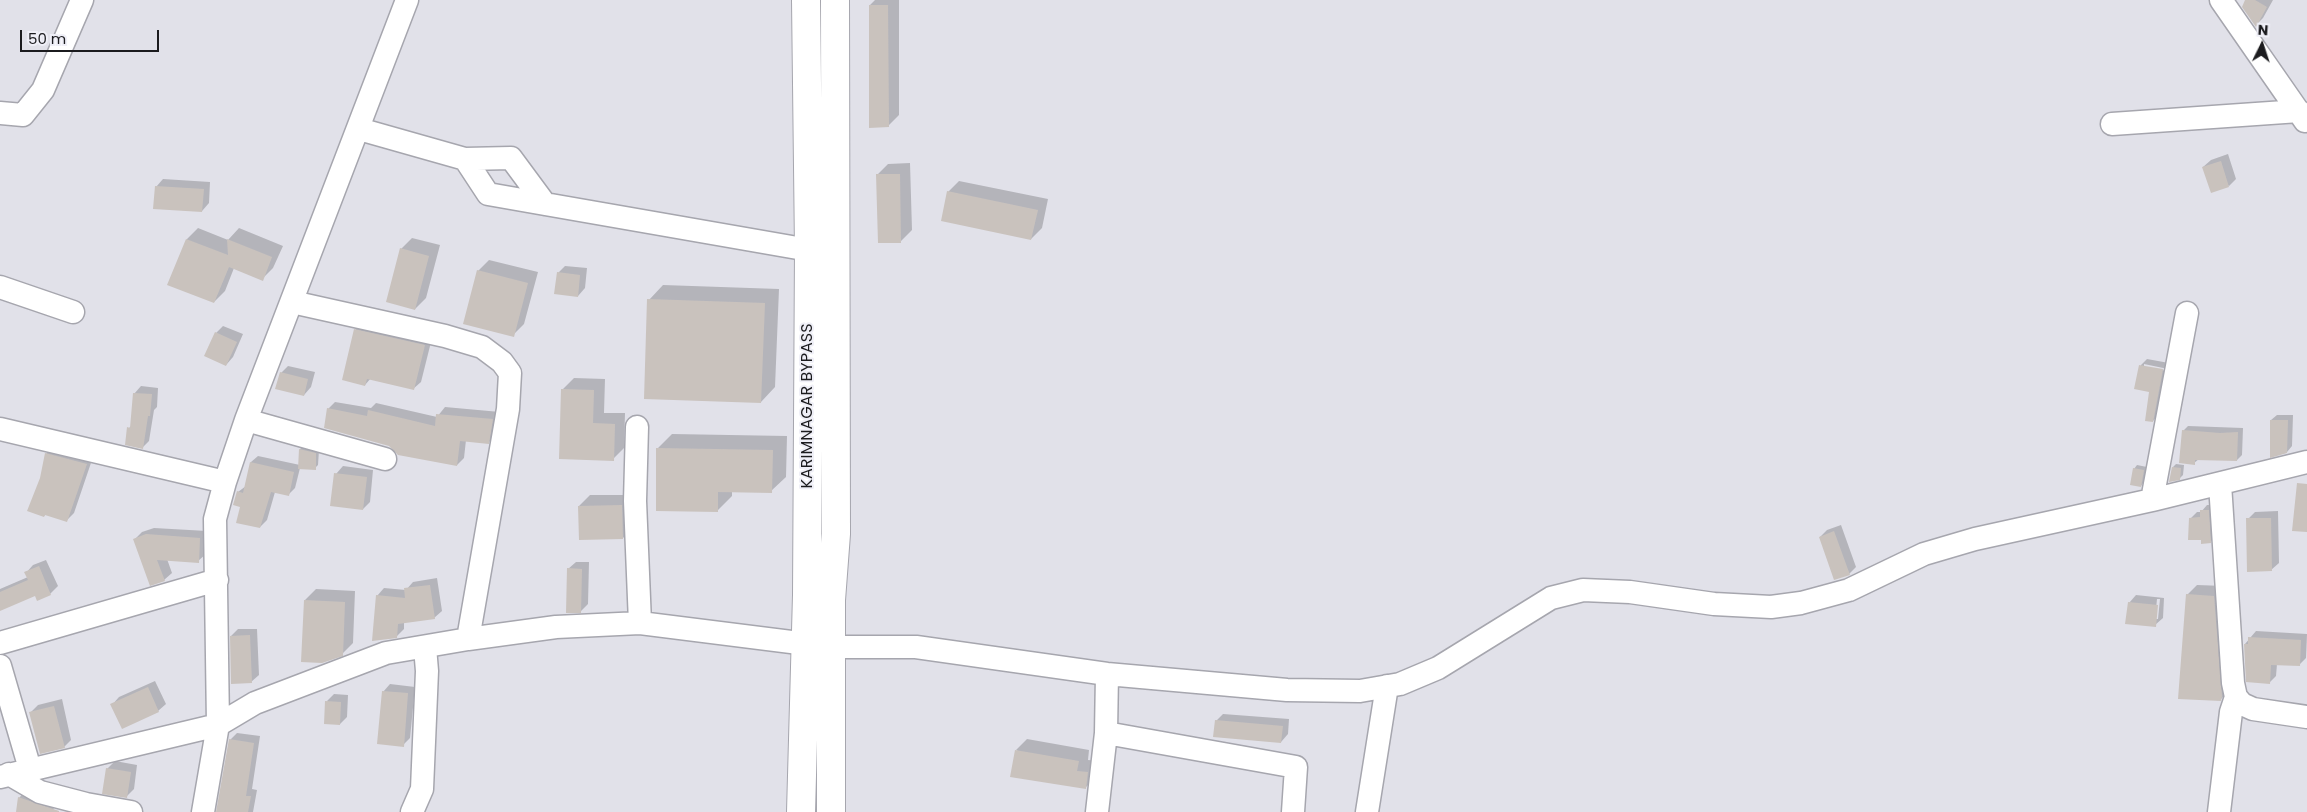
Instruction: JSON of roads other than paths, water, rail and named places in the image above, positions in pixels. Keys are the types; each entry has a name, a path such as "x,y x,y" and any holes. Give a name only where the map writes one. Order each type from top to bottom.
{"highway":[{"name":"KARIMNAGAR BYPASS","path":"802,812 804,644 807,585 809,250 806,0"},
{"path":"831,812 831,600 836,534 835,0"}],"street":[{"path":"1,119 23,115 43,90 82,0"},
{"path":"203,812 218,725 215,519 225,482 246,420 407,0"},
{"path":"2221,0 2303,117"},
{"path":"2112,124 2303,117"},
{"path":"359,129 465,159 511,158 554,205"},
{"path":"465,159 488,194 809,250"},
{"path":"0,287 73,312"},
{"path":"292,302 482,346 502,362 510,373 508,409 468,639"},
{"path":"2152,500 2187,313"},
{"path":"246,420 385,458"},
{"path":"637,427 635,501 640,623"},
{"path":"0,429 225,482"},
{"path":"13,774 218,725 255,703 377,657 425,646 556,627 640,623 831,647 916,647 1107,674 1287,690 1360,691 1400,684 1438,668 1552,598 1583,590 1630,592 1714,604 1771,607 1801,603 1849,590 1924,554 1974,538 2152,500 2307,462"},
{"path":"2220,484 2233,683 2236,697 2242,704 2252,709 2307,717"},
{"path":"0,643 217,580"},
{"path":"412,812 422,789 427,671 425,646"},
{"path":"0,666 13,774 40,792 86,804 131,812"},
{"path":"1097,812 1106,733 1107,674"},
{"path":"1367,812 1387,686"},
{"path":"2219,812 2231,712 2236,697"},
{"path":"1106,733 1296,767 1293,812"}]}
